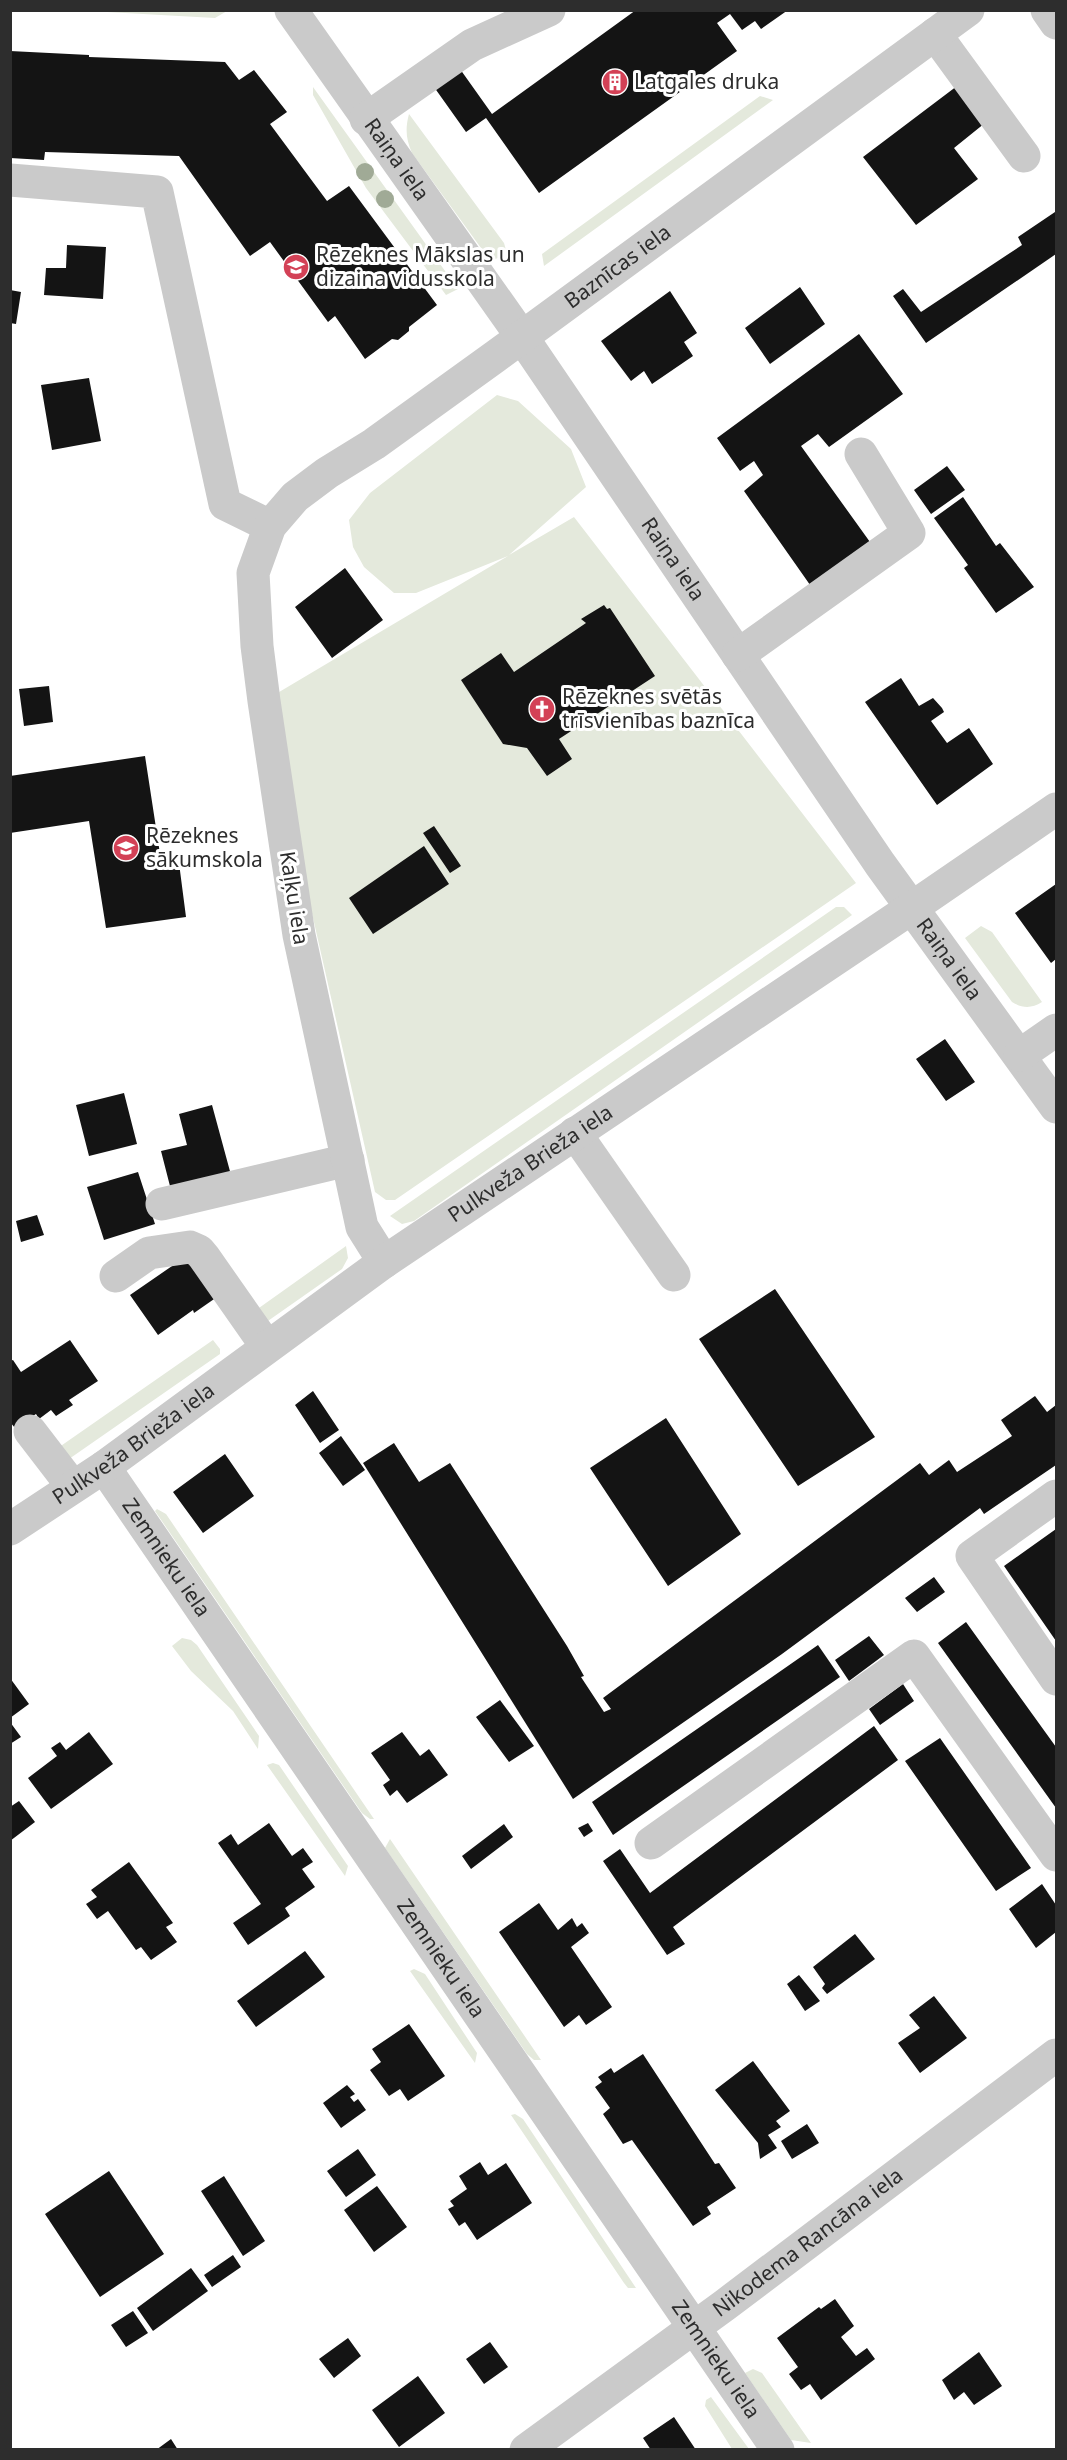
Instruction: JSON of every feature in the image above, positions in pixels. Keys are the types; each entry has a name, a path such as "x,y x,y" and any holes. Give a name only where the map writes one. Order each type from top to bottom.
{"street":[{"name":"Raiņa iela","path":"291,10 522,337 880,864 1020,1054 1056,1107"},
{"path":"366,119 472,45 549,10"},
{"name":"Baznīcas iela","path":"270,526 295,497 327,473 374,444 968,10"},
{"path":"1047,10 1056,24"},
{"path":"935,34 1024,156"},
{"path":"10,180 157,192 225,504 270,526"},
{"path":"738,655 909,533 861,454"},
{"name":"Kaļķu iela","path":"270,526 253,573 257,646 299,935 362,1227 384,1262"},
{"name":"Pulkveža Brieža iela","path":"13,1519 73,1487 104,1467 384,1262 1056,809"},
{"path":"1020,1054 1056,1030"},
{"path":"575,1133 674,1275"},
{"path":"162,1204 348,1160"},
{"path":"116,1276 149,1253 190,1246 204,1257 267,1347"},
{"path":"30,1431 73,1487"},
{"name":"Zemnieku iela","path":"104,1467 778,2450"},
{"path":"1056,1497 972,1556 1056,1679"},
{"path":"651,1843 914,1656 1056,1855"},
{"name":"Nikodema Rancāna iela","path":"526,2450 695,2327 1056,2055"}],"shaded area":[{"path":"227,10 215,18 89,11"},
{"path":"313,87 458,289 446,295 366,188 313,95"},
{"path":"760,96 773,100 544,266 542,254"},
{"path":"409,114 504,243 506,250 501,257 495,259 481,248 412,153 407,134"},
{"path":"497,395 518,401 571,449 586,487 509,555 574,517 856,883 395,1200 386,1200 375,1192 264,701 508,556 416,593 394,593 364,567 353,547 349,520 370,493"},
{"path":"836,907 844,907 852,915 414,1221 402,1224 390,1216"},
{"path":"981,926 992,932 1042,1002 1027,1007 1012,1002 965,938"},
{"path":"346,1246 348,1258 342,1269 265,1323 252,1313"},
{"path":"213,1340 220,1349 220,1354 69,1459 55,1450"},
{"path":"157,1509 166,1514 374,1819 362,1813 155,1511"},
{"path":"182,1638 191,1640 197,1645 259,1736 258,1749 233,1711 191,1671 172,1646"},
{"path":"273,1763 279,1765 348,1866 345,1876 267,1765"},
{"path":"390,1839 541,2060 534,2060 527,2054 385,1848"},
{"path":"414,1969 425,1974 477,2053 475,2063 410,1971"},
{"path":"515,2114 523,2119 636,2288 628,2288 624,2283 511,2115"},
{"path":"753,2369 762,2373 811,2443 791,2440 745,2373"},
{"path":"711,2397 749,2449 732,2449 705,2406 706,2400"}],"building":[{"name":"Latgales druka","path":"636,10 788,10 761,29 755,21 742,30 730,14 717,23 737,51 539,193 486,118 466,132 434,87 460,69 492,114"},
{"path":"10,51 89,55 89,57 225,62 239,80 254,70 287,112 270,124 327,201 349,186 437,305 409,327 409,331 398,340 392,339 365,359 335,316 328,322 270,242 250,256 179,156 45,152 44,160 10,158"},
{"path":"957,86 985,123 954,148 978,179 916,225 863,157"},
{"path":"1055,212 1056,254 926,343 893,296 903,289 921,312 1022,245 1018,237"},
{"path":"67,245 106,247 103,299 44,295 46,268 66,268"},
{"path":"800,287 825,324 770,364 745,328"},
{"path":"10,290 21,292 16,324 10,323"},
{"path":"670,291 697,333 684,342 693,356 652,384 644,371 631,381 601,341"},
{"path":"859,334 903,394 829,447 818,434 801,446 875,549 815,592 744,491 763,475 754,461 740,471 717,438"},
{"path":"89,378 101,441 52,450 41,385"},
{"path":"947,466 965,490 931,514 914,490"},
{"path":"963,497 996,546 1000,543 1034,587 996,613 964,568 968,565 934,518"},
{"path":"345,568 383,620 332,658 295,607"},
{"name":"Rēzeknes svētās trīsvienības baznīca","path":"604,605 607,609 610,608 655,676 559,739 572,759 547,776 527,748 503,744 461,680 501,653 514,672 586,623 581,619"},
{"path":"901,678 919,706 933,698 942,708 944,712 931,721 947,743 969,728 993,764 937,805 865,702"},
{"path":"49,686 53,722 24,726 19,689"},
{"name":"Rēzeknes sākumskola","path":"145,756 162,867 179,863 186,917 106,928 89,821 10,833 10,776"},
{"path":"434,826 461,866 450,873 423,833"},
{"path":"424,846 449,884 373,934 349,898"},
{"path":"1056,884 1056,959 1051,963 1015,913"},
{"path":"945,1039 975,1082 946,1101 916,1059"},
{"path":"124,1093 137,1144 89,1156 76,1105"},
{"path":"212,1105 231,1175 171,1190 161,1151 187,1145 179,1114"},
{"path":"138,1172 155,1224 104,1240 87,1187"},
{"path":"37,1215 44,1235 21,1242 16,1221"},
{"path":"188,1255 217,1297 194,1313 193,1310 158,1335 130,1295"},
{"path":"775,1289 875,1437 798,1486 699,1339"},
{"path":"70,1340 98,1381 69,1400 73,1405 56,1416 51,1410 39,1419 36,1414 15,1428 10,1422 10,1361 13,1360 21,1372"},
{"path":"313,1391 339,1430 320,1443 295,1405"},
{"path":"1035,1396 1047,1412 1056,1405 1056,1465 984,1514 980,1508 782,1654 573,1799 363,1463 394,1443 419,1482 450,1463 567,1646 584,1676 581,1677 604,1712 611,1709 603,1698 920,1463 929,1475 949,1460 957,1472 1012,1436 1001,1420"},
{"path":"666,1418 741,1534 668,1586 590,1468"},
{"path":"341,1436 365,1470 343,1486 319,1453"},
{"path":"225,1454 254,1496 203,1533 173,1492"},
{"path":"1056,1529 1056,1641 1004,1566"},
{"path":"934,1577 945,1592 917,1612 905,1598"},
{"path":"966,1622 1056,1747 1056,1808 938,1643"},
{"path":"869,1636 884,1655 849,1681 835,1660"},
{"path":"818,1645 840,1677 613,1835 592,1802"},
{"path":"10,1678 29,1704 10,1718"},
{"path":"903,1684 914,1701 880,1725 869,1709"},
{"path":"500,1700 534,1746 509,1762 476,1717"},
{"path":"10,1722 21,1737 10,1744"},
{"path":"874,1726 898,1760 673,1927 685,1944 667,1955 603,1861 620,1849 650,1893"},
{"path":"89,1732 113,1764 51,1809 28,1778 57,1756 51,1748 60,1742 66,1750"},
{"path":"402,1732 420,1756 429,1749 448,1775 407,1803 397,1790 390,1796 383,1785 390,1780 371,1753"},
{"path":"940,1738 1031,1868 996,1891 905,1761"},
{"path":"19,1801 35,1822 10,1841 10,1807"},
{"path":"269,1823 292,1856 303,1848 313,1862 302,1869 315,1887 285,1908 290,1916 248,1945 233,1923 261,1904 218,1843 231,1834 238,1845"},
{"path":"588,1823 593,1831 584,1837 578,1828"},
{"path":"504,1824 513,1837 471,1869 462,1856"},
{"path":"129,1862 173,1923 166,1927 177,1942 151,1960 141,1947 136,1950 108,1911 97,1919 86,1904 97,1897 91,1890"},
{"path":"1042,1884 1056,1905 1056,1932 1036,1948 1009,1909"},
{"path":"539,1903 558,1930 572,1918 577,1927 582,1923 589,1933 571,1947 612,2007 586,2025 579,2015 564,2027 499,1932"},
{"path":"855,1934 875,1959 827,1994 822,1988 825,1984 813,1967"},
{"path":"305,1951 325,1977 256,2027 237,2001"},
{"path":"799,1975 820,2001 805,2011 787,1984"},
{"path":"934,1996 967,2038 920,2073 898,2043 920,2028 909,2015"},
{"path":"409,2024 445,2076 408,2101 400,2089 389,2096 370,2070 381,2062 372,2049"},
{"path":"643,2054 715,2164 719,2163 736,2188 707,2207 711,2214 693,2226 632,2140 623,2144 603,2114 610,2108 595,2087 602,2082 598,2077 611,2068 614,2073"},
{"path":"753,2061 790,2111 776,2121 781,2127 768,2135 777,2148 760,2159 758,2143 715,2090"},
{"path":"347,2085 355,2094 350,2097 354,2102 358,2099 366,2110 341,2128 323,2103"},
{"path":"807,2124 819,2143 792,2159 781,2141"},
{"path":"358,2149 376,2175 346,2197 327,2171"},
{"path":"480,2162 488,2175 506,2163 532,2203 477,2240 465,2222 459,2226 448,2209 454,2206 450,2201 467,2189 459,2176"},
{"path":"109,2171 164,2254 100,2297 45,2214"},
{"path":"224,2176 265,2241 243,2256 201,2191"},
{"path":"377,2186 407,2227 374,2252 344,2210"},
{"path":"233,2255 241,2267 212,2287 204,2275"},
{"path":"191,2268 208,2291 153,2331 137,2308"},
{"path":"835,2299 854,2326 841,2337 856,2356 867,2348 875,2359 821,2400 810,2384 801,2390 789,2374 798,2367 777,2338 819,2307 821,2309"},
{"path":"133,2311 148,2333 126,2347 111,2325"},
{"path":"348,2338 361,2356 334,2378 319,2359"},
{"path":"490,2342 508,2367 484,2384 466,2359"},
{"path":"979,2352 1002,2386 974,2405 964,2392 954,2400 942,2380"},
{"path":"418,2376 445,2413 399,2447 372,2410"},
{"path":"674,2417 696,2450 651,2450 643,2438"},
{"path":"171,2439 178,2450 156,2450"}],"place":[{"name":"Latgales druka","path":"615,82"},
{"name":"Rēzeknes Mākslas un dizaina vidusskola","path":"296,267"},
{"name":"Rēzeknes svētās trīsvienības baznīca","path":"542,709"},
{"name":"Rēzeknes sākumskola","path":"126,848"}]}
